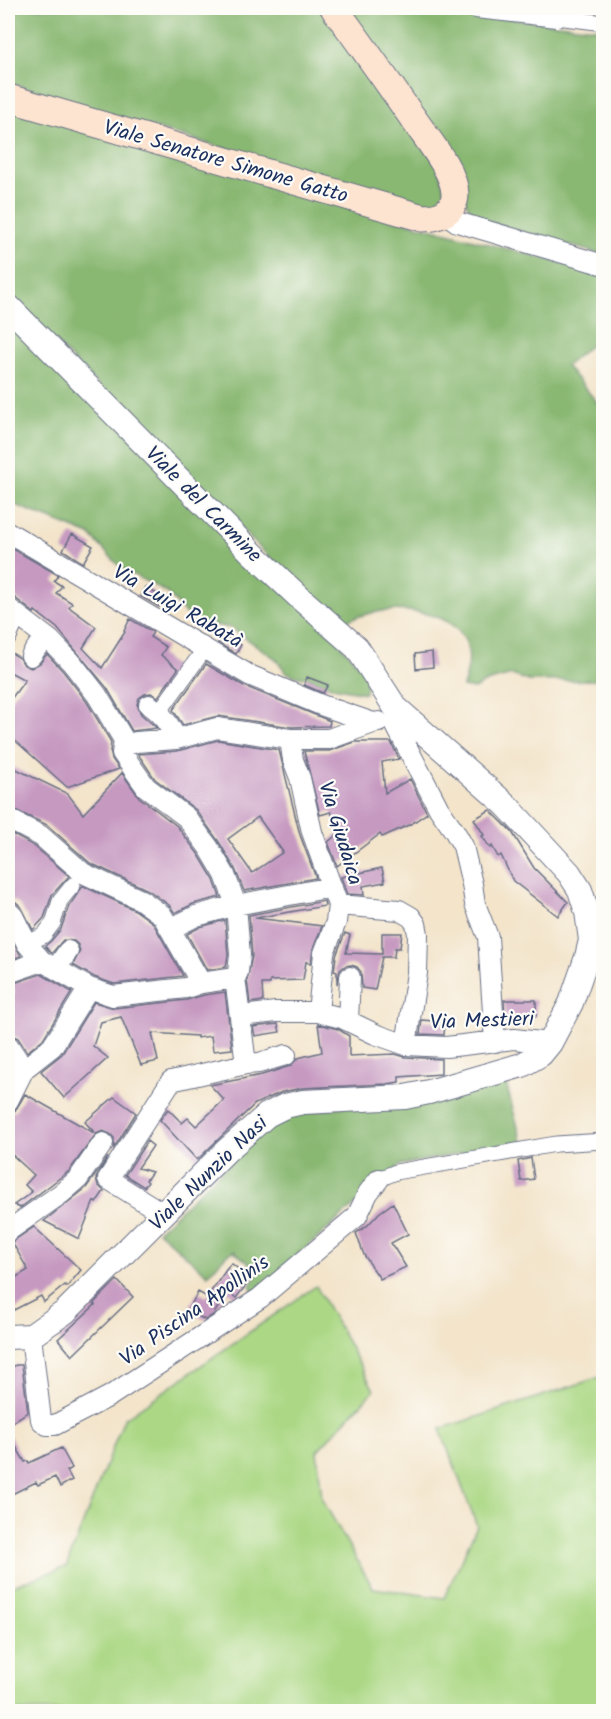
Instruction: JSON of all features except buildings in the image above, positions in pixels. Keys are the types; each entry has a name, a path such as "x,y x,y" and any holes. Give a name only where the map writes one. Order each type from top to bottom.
{"main road":[{"path":"334,8 429,142 453,182 455,193 453,204 445,213"},
{"name":"Viale Senatore Simone Gatto","path":"8,98 423,218 433,218 445,213"}],"street":[{"path":"476,8 603,23"},
{"path":"445,213 457,222 603,265"},
{"name":"Viale del Carmine","path":"8,306 252,553 357,648 399,716"},
{"name":"Via Luigi Rabatà","path":"8,532 249,675 373,723"},
{"path":"8,639 13,612 45,636 72,663 97,695 124,741 122,753 146,787 186,817 225,875 236,905 240,956 235,978 246,1064"},
{"path":"31,656 45,636"},
{"path":"176,739 171,727 154,708 204,650"},
{"path":"124,746 136,742 176,739 217,728 290,740 328,739 399,716 405,742 439,809 459,839 468,865 475,904 488,937 495,1042"},
{"name":"Viale Nunzio Nasi","path":"19,1337 65,1312 226,1151 267,1115 303,1102 405,1098 429,1092 522,1065 541,1054 550,1043 571,1003 591,940 587,912 580,890 569,873 506,805 399,716"},
{"name":"Via Giudaica","path":"290,740 312,832 335,896 336,922 324,953 318,1012"},
{"path":"8,819 41,837 79,878 141,900 162,915 201,983"},
{"path":"27,944 44,934 53,923 60,901 79,878"},
{"path":"170,929 196,916 236,905 335,896 399,910 411,916 418,934 417,973 406,1045"},
{"path":"8,911 13,916 27,944 49,965 88,988 113,996 186,988 201,983 235,978"},
{"path":"8,973 49,965 68,951"},
{"path":"348,1021 350,977"},
{"path":"9,1096 24,1069 52,1047 88,988"},
{"name":"Via Mestieri","path":"241,1016 276,1012 318,1012 348,1021 406,1045 446,1047 514,1039 550,1043"},
{"path":"8,1045 24,1069"},
{"path":"164,1214 108,1179 171,1081 259,1063 286,1055"},
{"name":"Via Piscina Apollinis","path":"19,1337 41,1420 47,1425 55,1425 110,1396 260,1298 357,1216 368,1193 379,1179 396,1172 556,1144 603,1141"},
{"path":"8,1231 78,1179 103,1143"}],"green space":[{"path":"8,8 322,8 438,165 446,194 433,208 91,110 8,82"},
{"path":"346,8 417,8 603,29 603,255 481,220 473,214"},
{"path":"8,108 376,214 603,274 603,334 566,366 603,409 603,680 529,681 512,675 486,682 474,689 463,687 469,661 467,645 459,631 446,622 425,613 389,610 365,614 341,623 306,594 8,295"},
{"path":"8,315 332,635 367,675 365,693 333,687 286,672 276,659 231,628 200,622 188,616 166,592 121,568 90,535 8,502"},
{"path":"505,1080 522,1142 400,1165 254,1294 250,1285 259,1272 234,1251 226,1255 208,1275 158,1231 278,1117"},
{"path":"316,1286 374,1390 317,1451 322,1499 373,1588 444,1598 477,1526 440,1429 603,1376 603,1711 8,1711 8,1587 66,1567 124,1419"}]}
